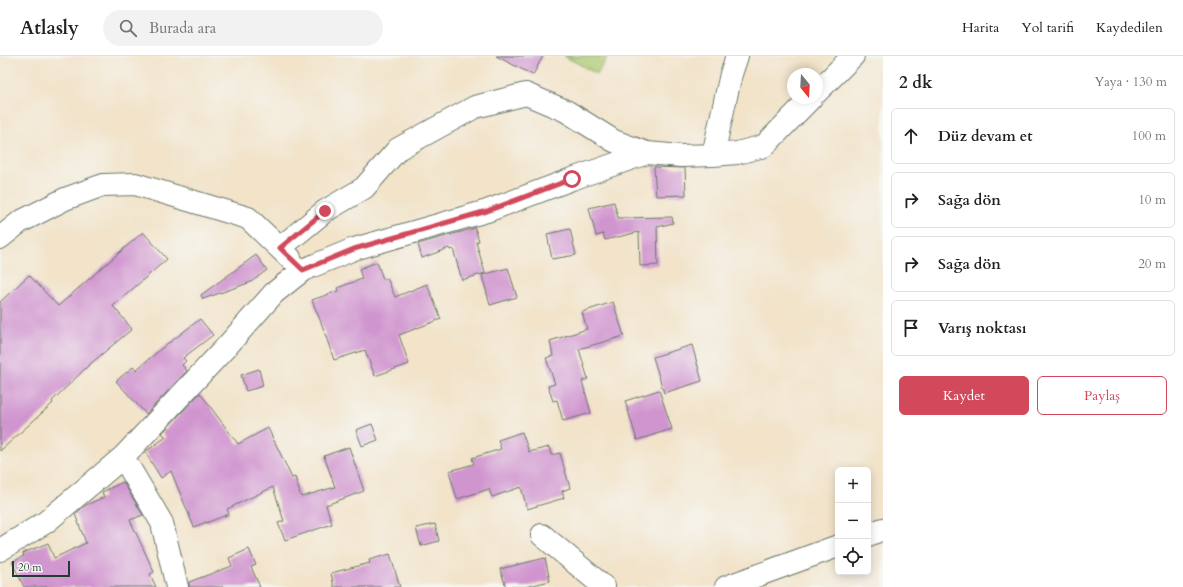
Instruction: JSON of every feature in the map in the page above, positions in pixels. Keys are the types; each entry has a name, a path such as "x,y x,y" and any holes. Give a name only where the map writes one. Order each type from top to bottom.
{"street":[{"path":"713,155 731,74 737,56"},
{"path":"823,86 853,56"},
{"path":"280,248 325,211 364,188 398,149 474,107 526,94 566,111 614,141 648,153 681,156 737,153 764,146 805,104"},
{"path":"0,550 46,522 123,457 228,345 274,293 303,270 354,249 487,211 572,179 648,153"},
{"path":"0,238 20,222 65,199 103,185 135,184 248,218 303,270"},
{"path":"123,457 162,523 177,587"},
{"path":"871,534 883,529"},
{"path":"542,535 604,587"},
{"path":"726,587 835,547"}],"green space":[{"path":"564,56 608,56 597,74"}],"building":[{"path":"496,56 543,56 533,75"},
{"path":"654,167 685,168 686,195 656,196"},
{"path":"614,202 618,218 672,217 673,223 657,227 658,265 640,266 639,232 605,240 603,234 596,236 589,208"},
{"path":"475,228 479,241 476,242 485,273 462,280 453,249 450,250 449,248 422,258 418,244"},
{"path":"570,229 576,255 552,259 547,234"},
{"path":"143,232 167,259 113,306 132,329 89,365 52,401 53,403 0,451 0,302 29,275 58,306"},
{"path":"256,255 267,270 251,282 203,299 201,295"},
{"path":"377,262 383,279 387,278 395,297 427,284 441,319 399,335 409,364 375,376 365,350 334,360 312,300 338,291 337,288 362,279 359,269"},
{"path":"508,268 517,297 490,305 482,275"},
{"path":"613,302 624,336 579,349 588,379 582,381 591,413 563,421 557,400 553,401 548,386 555,384 546,358 553,356 550,341 587,329 582,312"},
{"path":"200,319 213,335 183,358 186,361 182,365 187,371 146,414 116,381 133,367 136,370 169,342"},
{"path":"692,345 702,381 664,393 653,357"},
{"path":"259,369 263,386 246,391 241,375"},
{"path":"659,390 672,429 637,440 625,401"},
{"path":"200,393 238,444 268,428 292,478 295,477 301,497 335,487 324,456 349,447 364,491 326,505 332,524 285,540 278,523 284,521 273,487 227,509 229,514 194,527 171,471 161,478 145,452 166,437 162,433"},
{"path":"372,424 378,440 362,446 356,430"},
{"path":"522,432 529,452 549,447 551,455 560,453 570,488 562,491 564,498 527,509 521,487 492,497 489,489 457,499 449,471 474,464 472,458 501,449 498,440"},
{"path":"123,482 143,515 130,520 154,572 150,574 156,587 24,587 12,562 24,556 23,553 48,543 54,558 86,543 75,514 86,505 104,497 102,492"},
{"path":"435,524 439,541 421,546 416,528"},
{"path":"249,549 256,565 251,567 260,587 189,587 189,582 232,566 229,558"},
{"path":"390,554 400,587 334,587 331,573 370,563 369,560"},
{"path":"545,558 550,581 525,587 506,587 500,569"}],"route":[{"path":"325,211 280,248 303,270 354,249 487,211 572,179"}]}
